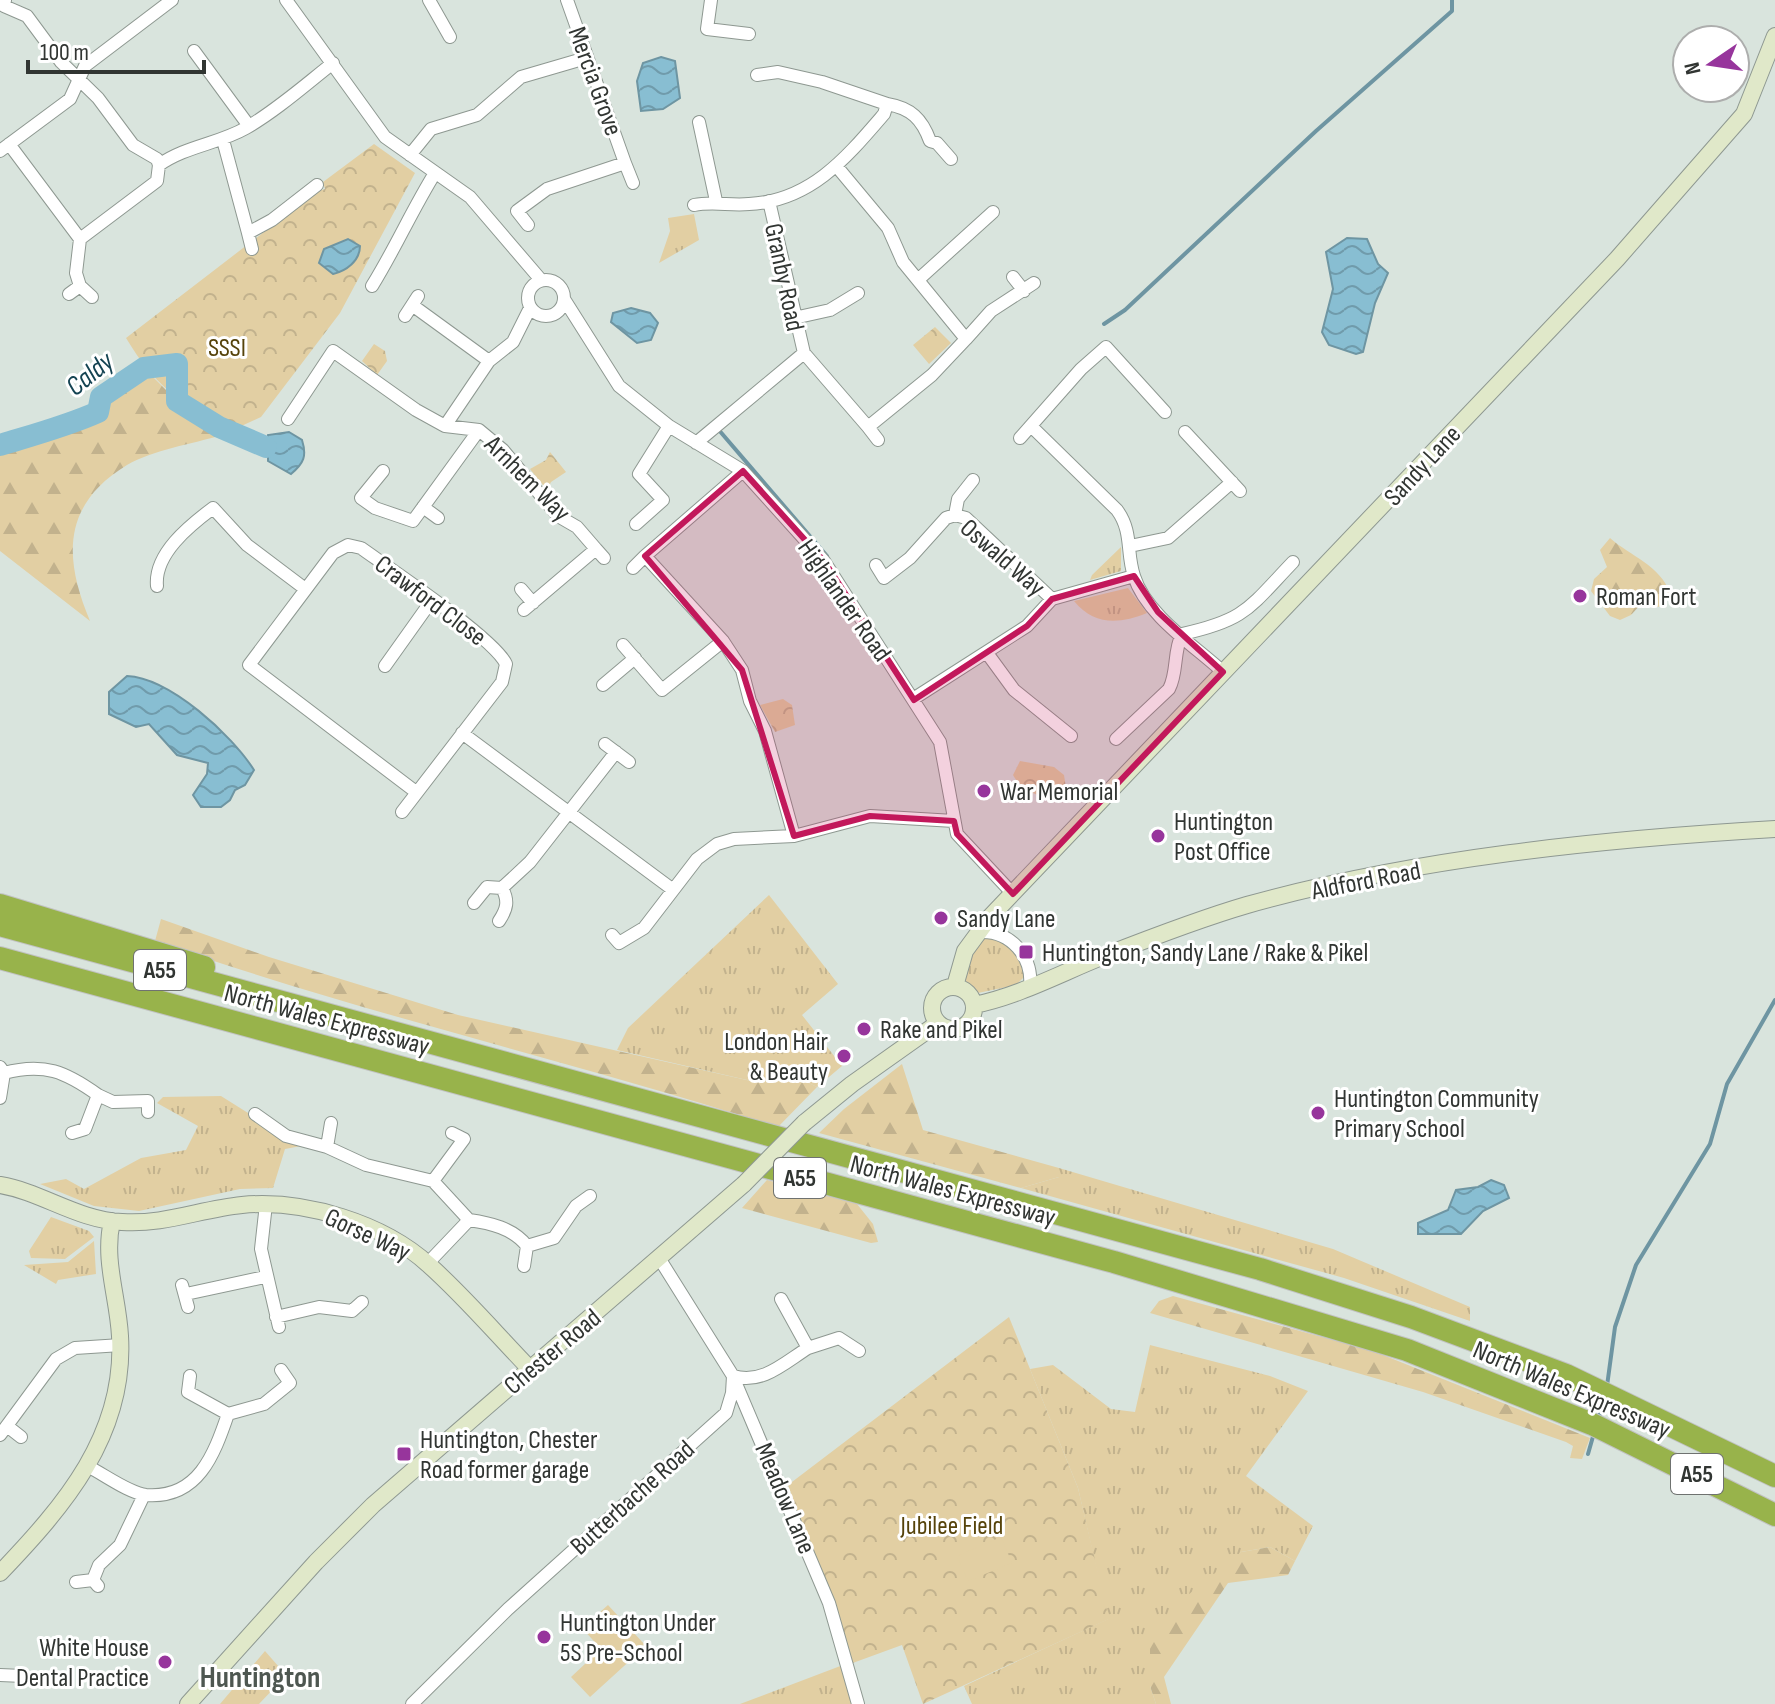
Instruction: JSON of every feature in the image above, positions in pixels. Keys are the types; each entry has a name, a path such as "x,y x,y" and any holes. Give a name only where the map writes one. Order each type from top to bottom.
{"highway":[{"path":"0,905 228,974 321,1009"},
{"name":"North Wales Expressway","path":"0,925 161,971 321,1009 1260,1269 1411,1317 1599,1389 1775,1476"},
{"name":"North Wales Expressway","path":"0,958 1265,1306 1407,1350 1592,1424 1775,1515"}],"street":[{"path":"5,0 4,6 27,16 79,82 98,98 133,145 157,159 159,165 157,181 80,239"},
{"path":"92,297 80,286 76,273 80,239 5,148 70,99 85,66 172,0"},
{"path":"287,0 385,137 470,197 536,283"},
{"path":"429,0 450,37"},
{"name":"Mercia Grove","path":"567,0 633,183"},
{"path":"711,0 701,28 749,34"},
{"path":"441,20 454,12"},
{"name":"Sandy Lane","path":"955,986 965,951 1013,894 1617,259 1744,114 1775,36"},
{"path":"194,51 249,126"},
{"path":"410,155 431,129 477,115 521,77 586,58"},
{"path":"159,165 178,152 223,140 249,126 333,63"},
{"path":"757,75 778,72 822,82 910,111 922,122 930,141 937,143 951,159"},
{"name":"Granby Road","path":"694,205 716,201 752,204 808,187 838,168 884,114 887,104"},
{"path":"699,122 716,201"},
{"path":"688,141 702,137"},
{"path":"223,140 252,249"},
{"name":"Mercia Grove","path":"517,211 547,189 625,163"},
{"path":"838,168 888,228 903,262 920,278 966,339"},
{"path":"372,286 391,255 405,221 435,173"},
{"path":"248,233 272,220 317,185"},
{"path":"507,199 528,225"},
{"name":"Granby Road","path":"769,201 804,353"},
{"path":"920,278 993,212"},
{"path":"868,427 932,375 991,311 1029,287 1013,277"},
{"path":"530,312 546,316 562,304 557,283 536,283"},
{"path":"288,419 333,351 353,357 416,410 445,426 489,361 513,342 530,312 528,298 536,283"},
{"path":"69,294 80,286"},
{"path":"794,318 830,310 850,295"},
{"name":"Highlander Road","path":"562,304 577,319 619,386 669,426 743,471 824,561 940,742 957,834 1013,894"},
{"path":"412,306 489,361"},
{"path":"1020,438 1102,342 1165,412"},
{"path":"696,443 804,353 878,440"},
{"name":"Arnhem Way","path":"445,426 479,430 503,450 558,516 577,527 600,554 528,606 521,589"},
{"path":"636,524 663,500 639,474 669,426"},
{"path":"1032,427 1117,510 1127,524 1134,576 1144,596 1223,672"},
{"path":"383,471 361,498 375,508 413,521 479,430"},
{"path":"1130,546 1168,538 1236,486 1185,432"},
{"path":"633,568 743,471"},
{"name":"Oswald Way","path":"955,515 958,499 973,480"},
{"path":"157,586 156,572 182,535 212,503 247,545 304,588"},
{"path":"423,507 438,518"},
{"name":"Oswald Way","path":"876,565 887,583 946,518 955,515 966,518 1052,599"},
{"name":"Crawford Close","path":"236,672 249,665 333,553 348,545 361,548 498,652 506,664 502,682 402,812"},
{"path":"645,556 723,641 742,670 750,701 765,731 794,836"},
{"path":"1182,634 1225,625 1245,613 1293,562"},
{"path":"141,570 156,572"},
{"path":"913,699 1027,626 1052,599 1134,576"},
{"path":"385,666 432,600"},
{"path":"1116,739 1138,722 1169,689 1174,680 1176,646 1182,634"},
{"path":"662,690 723,641"},
{"path":"623,645 671,703"},
{"path":"987,653 1014,690 1071,736"},
{"path":"603,685 635,658"},
{"path":"249,665 416,792"},
{"path":"462,733 672,889"},
{"path":"605,744 629,762"},
{"path":"474,903 487,887 502,888 530,862 616,752"},
{"path":"619,957 615,939 644,928 697,859 717,844 734,839 794,836 870,816 954,821"},
{"name":"Aldford Road","path":"974,1005 1246,906 1329,886 1585,845 1775,829"},
{"path":"499,921 506,910 507,897 502,888"},
{"path":"979,932 999,933 1014,944 1030,966 1030,987"},
{"path":"955,986 966,991 974,1005 970,1020 961,1027 946,1028 938,1023 932,1013 932,1001 939,991 955,986"},
{"name":"Chester Road","path":"188,1704 316,1562 373,1505 744,1184 804,1123 852,1084 938,1023"},
{"path":"0,1098 2,1070 20,1069 54,1069 113,1102 148,1107 160,1094"},
{"path":"72,1133 88,1134 98,1095"},
{"path":"255,1114 286,1136 327,1147 366,1165 433,1181 469,1220 491,1223 513,1234 527,1246"},
{"path":"327,1147 331,1123"},
{"path":"433,1181 469,1139 452,1133"},
{"name":"Gorse Way","path":"0,1185 66,1211 112,1221 145,1223 243,1205 266,1204 308,1208 351,1221 392,1240 428,1263 531,1370"},
{"path":"527,1246 554,1238 572,1200 590,1196"},
{"path":"266,1204 261,1249 277,1322 319,1307 357,1306 352,1326"},
{"path":"428,1263 469,1220"},
{"path":"0,1573 40,1532 89,1467 110,1415 118,1380 121,1345 118,1308 110,1271 108,1239 112,1221"},
{"path":"524,1266 527,1246"},
{"path":"659,1258 733,1376 747,1381 763,1377 808,1348 839,1338 859,1351"},
{"path":"185,1296 265,1277"},
{"path":"781,1299 808,1348"},
{"path":"21,1437 3,1430 56,1359 75,1348 121,1345"},
{"path":"190,1376 185,1396 228,1414 264,1404 296,1383 281,1370"},
{"name":"Butterbache Road","path":"412,1704 508,1609 726,1413 733,1376"},
{"name":"Meadow Lane","path":"733,1376 829,1603 858,1704"},
{"path":"89,1467 144,1495 176,1492 206,1469 228,1414"},
{"path":"76,1582 95,1583 99,1565 120,1545 144,1495"},
{"path":"0,1675 23,1676"}],"highlighted area":[{"path":"743,471 824,561 914,700 1027,626 1052,599 1134,576 1158,612 1223,672 1013,894 957,834 954,821 870,816 794,836 742,670 645,556"}],"green space":[{"name":"SSSI","path":"374,144 415,173 340,313 261,417 222,435 223,426 179,399 157,380 126,338 316,192 325,189 323,182"},
{"path":"694,214 699,240 659,263 670,231 668,218"},
{"path":"935,327 951,343 929,364 913,345"},
{"path":"374,344 385,351 387,361 377,375 362,361"},
{"path":"144,368 173,397 222,435 137,460 105,481 90,498 79,516 73,555 81,598 90,621 0,551 0,445 97,412 101,397"},
{"path":"550,452 566,472 551,482 547,490 530,469 546,460"},
{"path":"1610,538 1659,575 1670,593 1665,604 1658,607 1643,602 1631,615 1620,620 1610,616 1591,591 1594,579 1607,567 1600,550"},
{"path":"1121,547 1121,571 1090,580 1092,575"},
{"path":"1128,588 1147,613 1117,621 1099,619 1074,601"},
{"path":"783,699 792,705 795,725 775,732 760,705"},
{"path":"1020,761 1054,767 1064,775 1067,794 1061,800 1055,800 1027,790 1013,775"},
{"path":"769,895 838,984 802,1015 842,1066 817,1087 778,1069 760,1083 617,1050 628,1028"},
{"path":"161,919 269,957 458,1015 760,1083 778,1068 817,1087 778,1127 232,967 155,941"},
{"path":"987,937 1004,939 1025,967 1026,975 1016,985 978,993 966,983 967,969 973,951"},
{"path":"902,1064 923,1130 1059,1168 1059,1177 1021,1188 819,1133 844,1109"},
{"path":"221,1096 301,1146 285,1149 273,1188 240,1189 139,1211 94,1206 40,1184 66,1179 84,1189 141,1158 186,1150 198,1126 157,1103 163,1097"},
{"path":"1059,1168 1333,1249 1470,1307 1470,1321 1344,1278 1021,1188 1059,1177"},
{"path":"767,1180 857,1204 873,1224 878,1242 871,1243 742,1208"},
{"path":"51,1217 89,1231 94,1237 65,1259 31,1258 29,1251"},
{"path":"94,1241 96,1274 58,1280 56,1284 24,1265 68,1262"},
{"path":"1173,1296 1373,1351 1590,1438 1582,1459 1570,1458 1573,1446 1566,1442 1423,1392 1150,1313 1159,1301"},
{"name":"Jubilee Field","path":"1009,1317 1078,1488 1109,1619 923,1704 902,1645 850,1664 788,1485"},
{"path":"1150,1345 1270,1376 1308,1391 1246,1476 1313,1526 1295,1561 1270,1547 1241,1552 1150,1686 1156,1704 972,1704 964,1686 1108,1619 1078,1488 1030,1369 1053,1365 1111,1409 1135,1412"},
{"path":"1001,1537 1012,1563 968,1581 957,1556"},
{"path":"1270,1547 1295,1561 1288,1575 1228,1583 1164,1677 1171,1704 1156,1704 1150,1686 1150,1646 1172,1608 1241,1552"},
{"path":"608,1605 646,1646 590,1697 571,1677 601,1649 582,1628"},
{"path":"265,1651 279,1667 279,1683 259,1704 220,1704"},
{"path":"843,1665 854,1704 740,1704"}],"water":[{"path":"661,57 675,61 680,98 663,109 641,111 637,81 643,63"},
{"path":"1347,238 1367,239 1378,264 1388,273 1375,303 1363,352 1356,354 1329,345 1322,332 1333,289 1326,252"},
{"path":"348,239 360,246 358,256 347,268 333,274 319,263 324,249"},
{"path":"631,308 650,313 658,323 651,340 637,343 611,322 613,313"},
{"path":"289,432 302,440 304,451 302,463 291,474 268,461 268,435"},
{"path":"127,676 144,679 180,697 215,725 244,756 254,770 245,785 235,790 230,800 221,807 201,807 193,795 207,774 208,763 177,755 149,724 136,727 109,714 109,692"},
{"path":"1491,1180 1504,1185 1509,1198 1483,1211 1461,1234 1418,1234 1418,1223 1448,1210 1456,1190 1478,1187"}],"waterway":[{"path":"1104,324 1125,310 1316,131 1452,11 1452,0"},
{"name":"Caldy","path":"0,445 98,412 101,397 144,368 177,364 177,401 219,427 266,447"},
{"path":"718,429 827,556"},
{"path":"1607,1386 1615,1327 1636,1265 1710,1144 1727,1084 1775,1000"},
{"path":"1598,1421 1603,1402"},
{"path":"1588,1454 1594,1433"}],"place":[{"name":"Roman Fort","path":"1580,596"},
{"name":"War Memorial","path":"984,791"},
{"name":"Huntington Post Office","path":"1158,836"},
{"name":"Sandy Lane","path":"941,918"},
{"name":"Huntington, Sandy Lane / Rake & Pikel","path":"1026,952"},
{"name":"Rake and Pikel","path":"864,1029"},
{"name":"London Hair & Beauty","path":"844,1056"},
{"name":"Huntington Community Primary School","path":"1318,1113"},
{"name":"Huntington, Chester Road former garage","path":"404,1454"},
{"name":"Huntington Under 5S Pre-School","path":"544,1637"},
{"name":"White House Dental Practice","path":"165,1662"}],"district":[{"name":"Huntington","path":"260,1677"}]}
